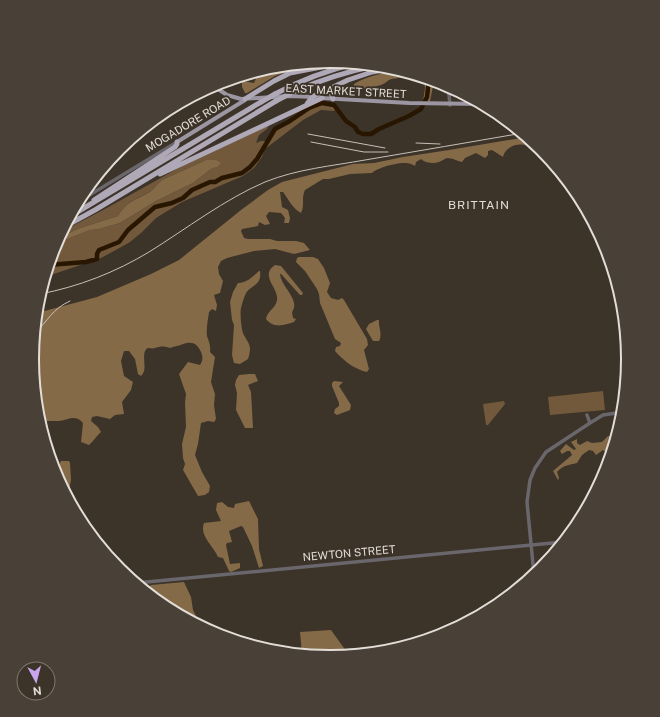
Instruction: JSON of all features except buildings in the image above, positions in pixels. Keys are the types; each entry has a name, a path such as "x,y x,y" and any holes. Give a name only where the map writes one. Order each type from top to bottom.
{"highway":[{"path":"245,99 278,78 290,73 316,68"},
{"path":"79,211 275,94 323,73 340,68"},
{"path":"73,222 292,92 334,76 361,69"},
{"path":"306,106 312,97 364,75 378,72"},
{"path":"333,87 331,92 333,99"},
{"path":"125,192 228,141 322,98"},
{"path":"79,211 98,197 175,147 177,142"}],"main road":[{"name":"EAST MARKET STREET","path":"219,90 237,99 290,96 422,104 472,104"},
{"path":"227,95 232,101 231,109"},
{"name":"MOGADORE ROAD","path":"177,142 245,99"}],"street":[{"path":"449,93 450,105"},
{"name":"MOGADORE ROAD","path":"89,195 177,142"},
{"path":"533,567 527,498 533,472 546,452 603,415 615,413"},
{"path":"587,415 590,423"},
{"name":"NEWTON STREET","path":"144,582 555,543"}],"shaded area":[{"path":"291,70 275,76 245,93 242,87 242,81 254,83 257,77"},
{"path":"387,73 408,78 392,79 384,84 353,93 354,84 365,78"},
{"path":"424,83 433,87 430,101 423,101"},
{"path":"324,104 334,105 336,108 334,111 321,110 303,120 265,149 262,157 254,168 243,176 182,202 156,218 130,242 101,258 51,275 64,240 90,230 120,223 156,201 193,183 211,169 217,167 206,160 162,180 151,191 128,203 118,216 80,228 67,234 71,227 184,165 269,125 267,129 259,135 256,143 267,141 275,129 309,108"},
{"path":"520,138 528,145 512,146 506,150 503,157 492,150 488,151 488,155 485,158 476,153 465,158 462,162 447,158 439,162 432,163 421,159 416,162 415,166 408,163 398,163 382,167 372,173 350,174 323,179 305,190 301,213 293,206 283,192 280,192 282,207 288,210 290,218 289,223 284,223 285,218 281,213 269,212 266,216 270,224 265,225 259,222 258,226 242,229 241,231 244,238 296,241 304,243 310,250 294,254 275,249 254,251 227,258 221,261 218,267 219,274 223,281 220,293 214,295 217,305 216,311 212,309 209,312 207,330 210,352 215,357 211,382 215,394 214,405 216,419 214,422 208,421 201,423 195,455 210,486 209,492 205,495 198,496 183,470 185,464 182,444 186,427 186,394 179,374 188,362 200,365 202,358 202,354 198,347 192,343 186,343 170,348 162,346 148,348 145,352 144,358 144,372 141,376 138,374 135,359 129,351 124,351 121,361 124,376 133,382 131,390 122,402 124,414 115,415 110,419 97,416 92,417 91,421 101,432 89,445 81,442 83,423 80,420 72,418 59,421 46,421 41,396 39,358 43,311 97,297 151,274 179,260 241,210 268,190 282,182 353,164 374,163"},
{"path":"206,160 216,160 221,163 193,183 156,201 120,223 90,230 64,240 67,234 80,228 118,216 125,206 151,191 162,180"},
{"path":"313,257 318,259 324,268 330,283 327,292 331,298 338,300 342,298 344,300 367,339 368,345 364,350 369,369 367,372 350,364 335,351 336,347 340,346 341,343 335,339 320,303 317,289 305,271 296,262 297,258"},
{"path":"275,265 281,266 303,293 300,295 280,274 281,279 294,303 292,312 293,318 296,319 294,322 287,324 276,325 272,324 266,319 277,300 277,296 269,278 269,273"},
{"path":"259,271 260,280 246,293 241,310 242,330 250,347 249,357 240,364 234,363 232,355 234,325 230,302 238,283 247,280"},
{"path":"379,320 380,338 379,341 373,341 366,329 369,324"},
{"path":"255,374 258,381 248,385 251,392 253,428 245,428 236,410 237,393 235,385 239,375"},
{"path":"334,381 343,382 339,386 351,405 350,410 337,415 334,413 335,409 339,406 339,403 332,386"},
{"path":"603,391 605,410 550,415 548,397"},
{"path":"504,401 505,404 488,425 486,425 483,404"},
{"path":"608,436 610,436 606,452 603,450 596,455 593,451 589,450 582,455 577,463 559,470 557,472 559,478 558,480 553,471 572,455 570,451 562,454 560,451 566,444 574,450 576,449 571,442 577,439 577,443 580,445 587,441 592,443 602,442"},
{"path":"61,461 69,461 70,463 71,480 70,488 61,470 59,465"},
{"path":"249,501 258,519 259,549 263,566 259,568 252,546 243,527 241,526 229,531 232,542 227,543 226,545 230,564 240,563 240,568 231,572 229,571 223,558 218,557 207,540 203,532 204,523 221,521 216,510 217,503 222,502 228,507 234,508 235,504"},
{"path":"184,582 191,597 196,617 184,611 168,600 150,586 151,585"},
{"path":"331,630 345,649 301,648 300,632"}],"waterway":[{"path":"54,265 86,262 97,259 99,250 119,242 128,230 155,207 172,203 183,198 192,190 210,182 215,182 222,178 242,173 257,159 275,129 309,108 322,103 334,105 346,121 355,127 358,132 363,134 371,134 421,109 427,97 428,85"}],"railway":[{"path":"308,134 385,148"},
{"path":"47,292 82,283 123,266 149,252 235,197 265,182 289,174 315,168 515,134"},
{"path":"311,142 364,152 388,152"},
{"path":"416,143 440,144"},
{"path":"41,327 54,311 70,301"}],"district":[{"name":"BRITTAIN","path":"479,205"}]}
